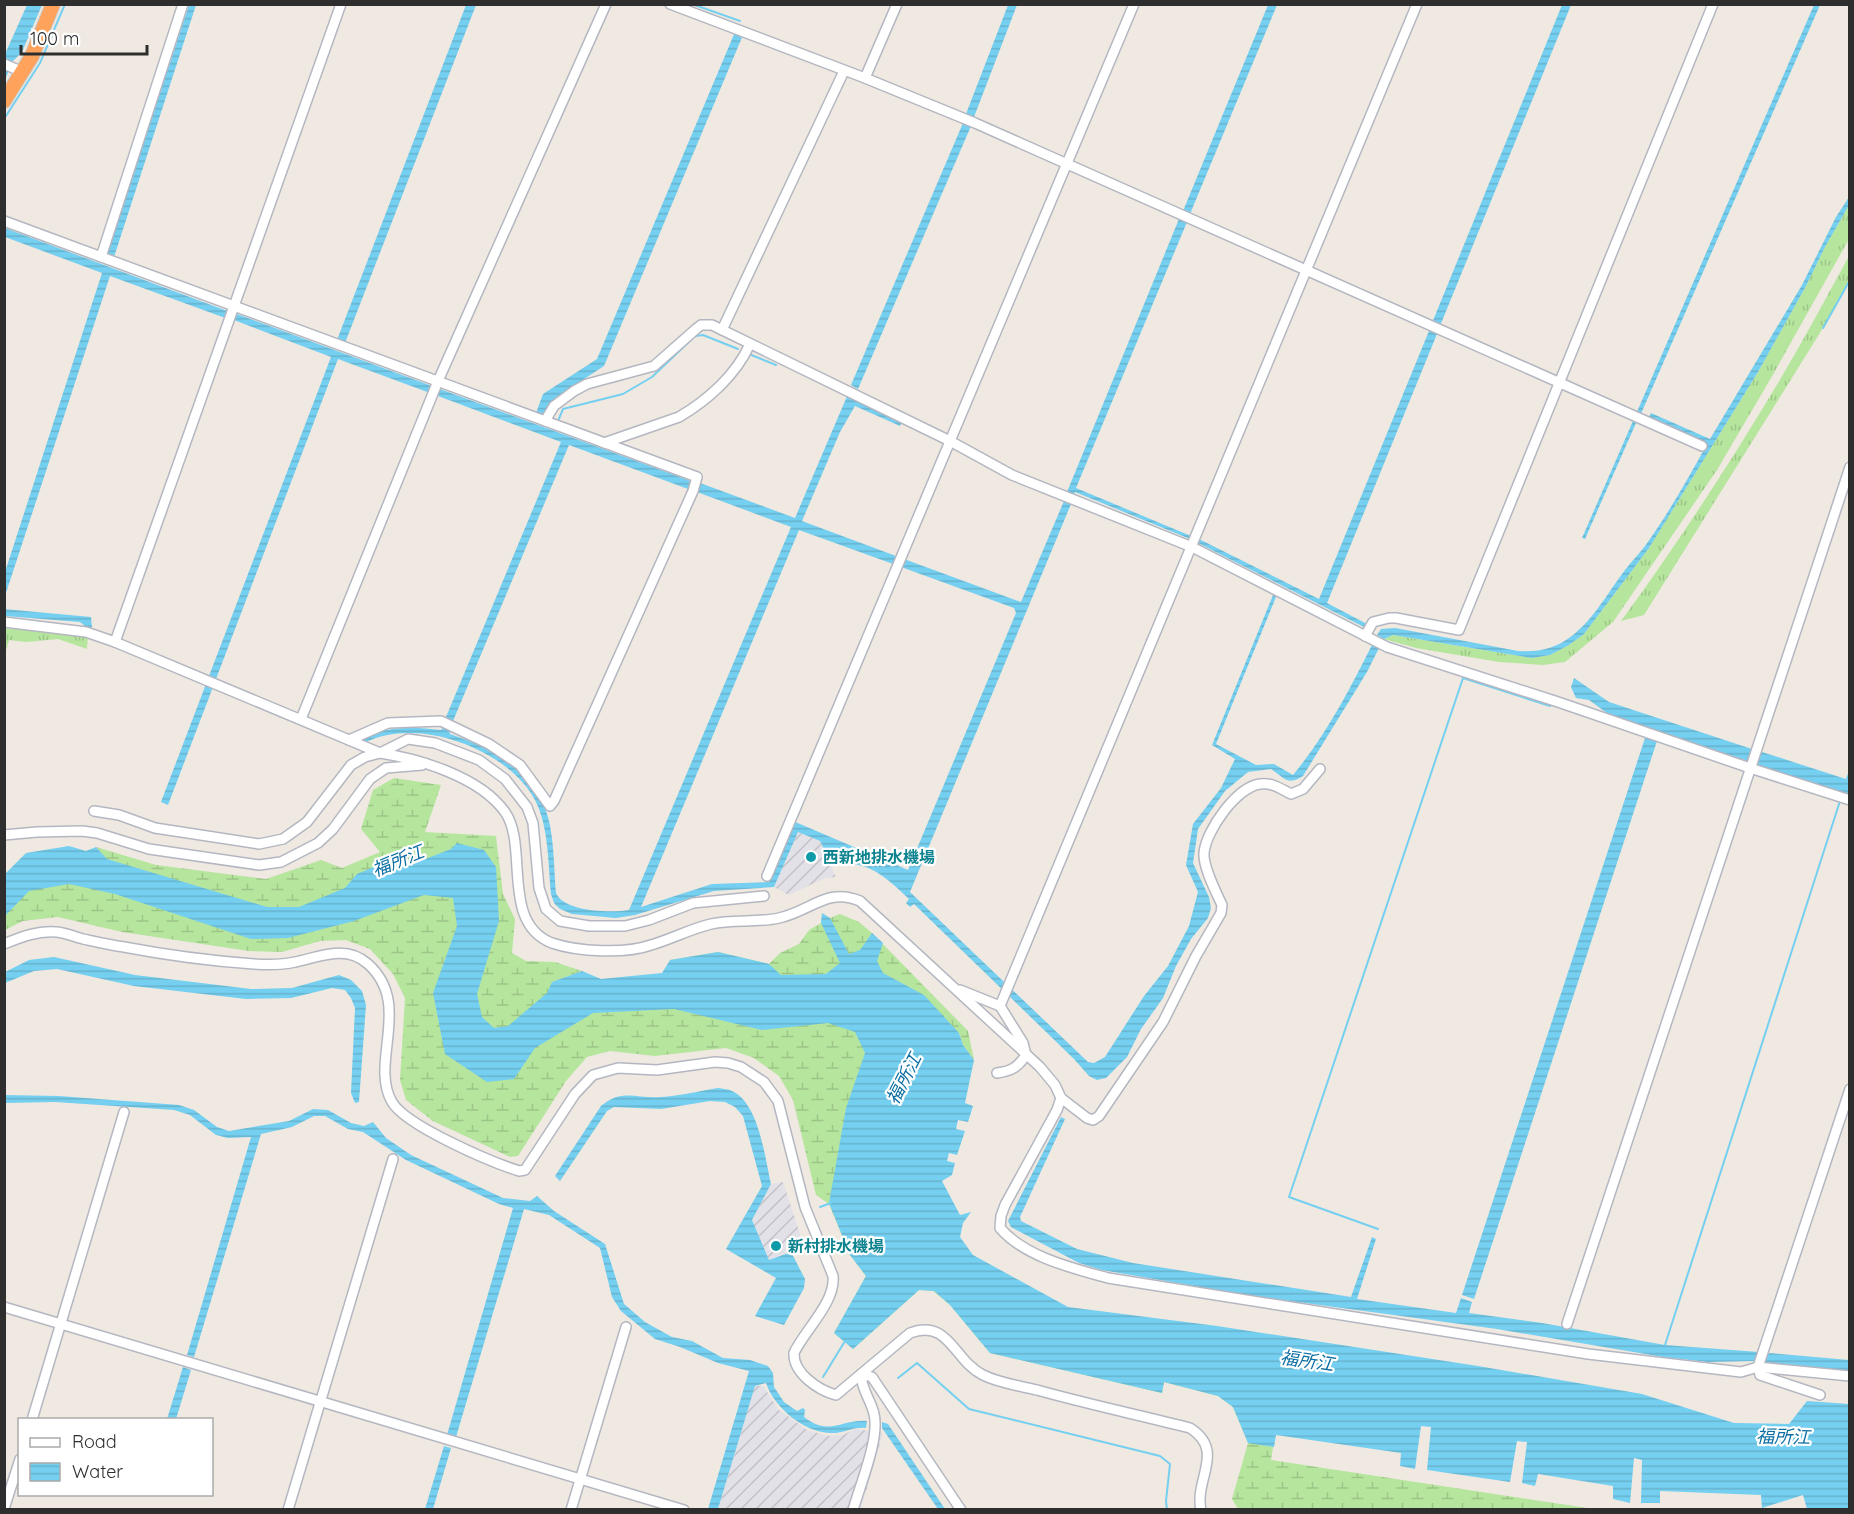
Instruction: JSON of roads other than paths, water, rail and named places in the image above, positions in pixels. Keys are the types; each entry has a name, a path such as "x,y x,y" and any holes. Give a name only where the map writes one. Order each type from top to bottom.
{"highway":[{"path":"4,101 14,68 32,56 54,4"}],"street":[{"path":"101,257 183,4"},
{"path":"115,642 341,4"},
{"path":"301,719 438,381 606,4"},
{"path":"670,4 865,78 975,123 1702,446"},
{"path":"865,78 897,4"},
{"path":"766,876 1134,4"},
{"path":"1000,1006 1417,4"},
{"path":"1365,636 1373,622 1389,618 1459,630 1713,4"},
{"path":"722,330 844,71"},
{"path":"4,221 697,477 550,806 520,765 489,744 454,725 441,721 388,723 349,740"},
{"path":"545,421 554,406 574,391 587,384 654,366 701,325 712,325 950,441 1012,475 1192,547 1387,647 1850,800"},
{"path":"604,443 679,417 689,411 718,387 736,368 750,344"},
{"path":"1567,1324 1850,467"},
{"path":"4,621 86,632 380,753 408,757 459,776 472,784 504,812 510,822 517,888 523,909 531,926 542,937 553,943 590,949 640,949 714,924 778,919 831,896 841,895 860,901 1040,1067 1055,1085 1060,1098 1093,1120 1100,1116 1163,1022 1196,956 1221,913 1222,905 1203,855 1210,833 1219,817 1248,787 1270,784 1291,794 1303,789 1320,769"},
{"path":"94,811 118,815 155,828 259,844 283,839 308,822 351,765 408,739 435,742 479,760 505,779 527,807 533,823 539,888 546,909 560,921 589,926 625,926 649,920 693,903 764,896"},
{"path":"4,836 37,832 82,831 97,833 149,849 259,865 281,862 318,843 333,829 370,779 386,768 428,765"},
{"path":"4,944 33,934 57,932 127,948 255,964 281,965 336,953 354,955 370,965 384,983 389,1007 387,1088 396,1108 412,1121 441,1137 519,1172 525,1170 575,1094 592,1075 618,1068 657,1070 715,1062 741,1067 764,1082 778,1101 805,1207 833,1276 834,1283 829,1296 804,1338 796,1347 794,1359 802,1375 828,1393 836,1395 910,1333 923,1329 932,1330 945,1337 964,1361 985,1376 1190,1428 1202,1438 1207,1450 1207,1466 1199,1495 1201,1509"},
{"path":"957,989 1000,1006 1023,1043 1026,1055 1019,1065 1010,1071 997,1073"},
{"path":"1820,1395 1760,1375 1758,1367 1850,1089"},
{"path":"1060,1098 1057,1110 1005,1205 1000,1228 1016,1242 1040,1255 1074,1268 1108,1278 1588,1354 1741,1372 1758,1367 1850,1376"},
{"path":"32,1418 124,1112"},
{"path":"288,1509 393,1159"},
{"path":"4,1307 684,1509"},
{"path":"572,1509 626,1327"},
{"path":"853,1509 876,1435 875,1414 861,1383 861,1374"},
{"path":"861,1374 872,1377 961,1509"},
{"path":"4,1509 18,1465"}],"water":[{"path":"27,5 42,5 22,52 13,61 5,80 5,54"},
{"path":"189,5 196,5 114,257 107,254"},
{"path":"466,5 476,5 345,343 337,340"},
{"path":"1008,5 1017,5 974,117 966,114"},
{"path":"1268,5 1277,5 1190,214 1183,211"},
{"path":"1562,5 1571,5 1440,326 1432,323"},
{"path":"1814,5 1820,5 1640,416 1636,414"},
{"path":"735,32 743,35 604,366 555,398 543,416 536,413 543,394 597,359"},
{"path":"963,123 971,126 858,389 851,385"},
{"path":"1849,197 1849,205 1758,372 1649,548 1584,634 1550,655 1532,658 1393,635 1384,639 1377,635 1381,629 1395,628 1524,651 1543,650 1555,646 1584,625 1643,549 1678,496 1707,444 1648,419 1651,413 1710,439 1802,285 1836,217"},
{"path":"1179,219 1187,222 1076,488 1191,536 1190,539 1075,492 1074,494 1067,492"},
{"path":"5,228 230,312 228,319 110,276 5,596 5,572 102,273 5,237"},
{"path":"237,314 432,386 430,393 338,359 216,679 209,676 331,357 234,320"},
{"path":"1429,331 1437,334 1327,603 1367,624 1364,627 1198,543 1199,539 1319,599"},
{"path":"440,389 691,481 688,489 569,445 453,721 446,717 561,442 438,396"},
{"path":"848,394 902,422 900,426 855,406 840,432 802,521 896,556 893,564 799,530 641,907 712,884 769,882 793,821 908,870 1016,613 1014,608 901,567 904,559 1021,602 1064,501 1071,504 910,892 1088,1062 1094,1063 1105,1057 1144,996 1168,966 1189,926 1198,892 1186,865 1193,824 1221,788 1235,759 1212,745 1273,595 1276,597 1216,744 1256,765 1274,764 1293,775 1346,696 1372,645 1379,648 1367,672 1303,776 1290,781 1271,769 1248,772 1225,791 1198,829 1193,863 1209,897 1211,908 1208,918 1191,939 1176,966 1163,998 1141,1029 1127,1057 1106,1078 1097,1080 1089,1076 914,904 910,907 906,903 909,899 892,883 875,871 855,864 832,865 820,841 798,832 774,887 714,891 635,915 616,918 572,914 560,909 554,903 551,894 545,834 540,811 522,782 505,766 483,752 435,735 411,733 387,735 366,742 360,739 390,729 441,730 444,726 449,728 450,734 495,754 522,774 541,799 549,822 556,893 561,899 578,908 589,910 629,910 791,527 697,492 700,483 795,518"},
{"path":"1633,421 1636,423 1585,539 1582,538"},
{"path":"4,609 91,617 92,627 86,627 80,622 5,616"},
{"path":"1574,678 1609,702 1752,749 1748,761 1611,716 1589,700 1576,698 1571,687"},
{"path":"206,684 213,687 168,805 161,802"},
{"path":"1645,738 1657,741 1474,1299 1462,1295"},
{"path":"1759,751 1849,780 1849,795 1754,765"},
{"name":"福所江","path":"457,843 484,850 496,867 499,921 477,994 482,1017 494,1028 508,1026 547,993 552,982 582,971 601,979 662,973 670,960 718,952 769,964 781,975 826,974 840,963 821,923 822,913 830,918 849,954 860,950 872,933 883,943 877,961 883,973 924,995 959,1033 963,1045 974,1060 965,1103 973,1106 968,1122 958,1120 956,1129 965,1131 957,1155 949,1153 947,1161 955,1163 952,1175 942,1181 960,1215 971,1212 963,1223 960,1237 973,1255 1068,1307 1217,1326 1642,1394 1734,1423 1789,1424 1807,1401 1849,1404 1849,1509 1807,1509 1803,1495 1762,1508 1761,1495 1660,1491 1660,1503 1641,1503 1642,1460 1634,1458 1630,1503 1613,1499 1613,1486 1538,1474 1535,1486 1522,1483 1527,1442 1517,1441 1510,1482 1427,1470 1431,1427 1421,1426 1415,1469 1400,1466 1401,1453 1276,1435 1274,1447 1248,1443 1233,1407 1218,1396 1164,1382 1162,1393 990,1353 950,1305 934,1291 919,1290 853,1349 834,1333 866,1276 850,1255 829,1203 846,1108 865,1053 855,1032 828,1023 762,1030 674,1009 593,1013 535,1048 514,1079 487,1082 445,1054 433,993 457,926 453,898 424,895 354,921 288,938 251,939 115,894 69,884 29,891 5,916 5,874 26,853 69,846 86,851 96,847 107,859 267,907 299,907 345,888 357,874 383,863 405,867 451,849"},
{"path":"54,957 135,975 251,989 292,988 339,975 351,980 362,991 366,1005 359,1102 355,1103 351,1093 355,1008 345,990 332,988 291,998 246,999 134,986 57,969 34,971 5,983 5,972 29,960"},
{"path":"718,1088 730,1090 741,1097 749,1107 759,1132 771,1184 752,1220 769,1260 791,1252 805,1279 804,1288 784,1325 755,1316 776,1278 726,1249 762,1186 743,1116 735,1107 725,1102 710,1101 661,1109 614,1107 607,1111 560,1181 555,1176 601,1106 616,1097 682,1095"},
{"path":"4,1095 59,1096 179,1105 194,1110 217,1127 229,1131 289,1121 313,1109 328,1110 351,1123 364,1126 373,1122 386,1138 411,1155 503,1198 530,1201 537,1196 554,1211 605,1244 624,1304 645,1322 672,1337 692,1341 723,1358 750,1360 768,1366 773,1373 774,1387 784,1402 797,1411 803,1408 804,1417 813,1423 829,1427 867,1421 866,1428 835,1433 820,1432 791,1417 776,1401 766,1383 755,1386 718,1509 708,1509 749,1371 718,1363 655,1339 621,1311 612,1297 600,1248 549,1215 524,1209 456,1437 447,1435 513,1208 499,1204 406,1160 363,1132 348,1129 325,1116 314,1116 292,1127 261,1134 194,1357 187,1355 251,1137 228,1138 216,1135 190,1115 174,1110 55,1102 5,1103"},
{"path":"1061,1117 1065,1119 1020,1217 1021,1221 1077,1249 1133,1263 1351,1297 1372,1237 1376,1239 1357,1299 1456,1313 1461,1298 1472,1302 1469,1313 1542,1323 1665,1345 1759,1352 1756,1361 1708,1362 1663,1357 1497,1329 1246,1295 1102,1270 1079,1263 1011,1227 1008,1221"},
{"path":"1770,1353 1849,1360 1849,1372 1763,1363 1765,1356"},
{"path":"183,1367 191,1370 176,1418 167,1418"},
{"path":"882,1422 888,1424 945,1509 938,1509 882,1428"},
{"path":"444,1446 451,1448 433,1509 425,1509"}],"waterway":[{"path":"4,119 40,63 65,4"},
{"path":"692,4 740,21"},
{"path":"1823,328 1850,280"},
{"path":"558,421 563,409 623,394 652,377 695,336 703,335 738,349"},
{"path":"749,354 776,365"},
{"path":"1378,1229 1289,1197 1463,678 1550,706"},
{"path":"1847,779 1850,771"},
{"path":"1665,1345 1840,801"},
{"path":"820,1207 831,1203"},
{"path":"823,1377 845,1341"},
{"path":"898,1378 917,1363 969,1409 1160,1456 1170,1464 1167,1510"}],"place":[{"name":"西新地排水機場","path":"811,857"},
{"name":"新村排水機場","path":"776,1246"}]}
